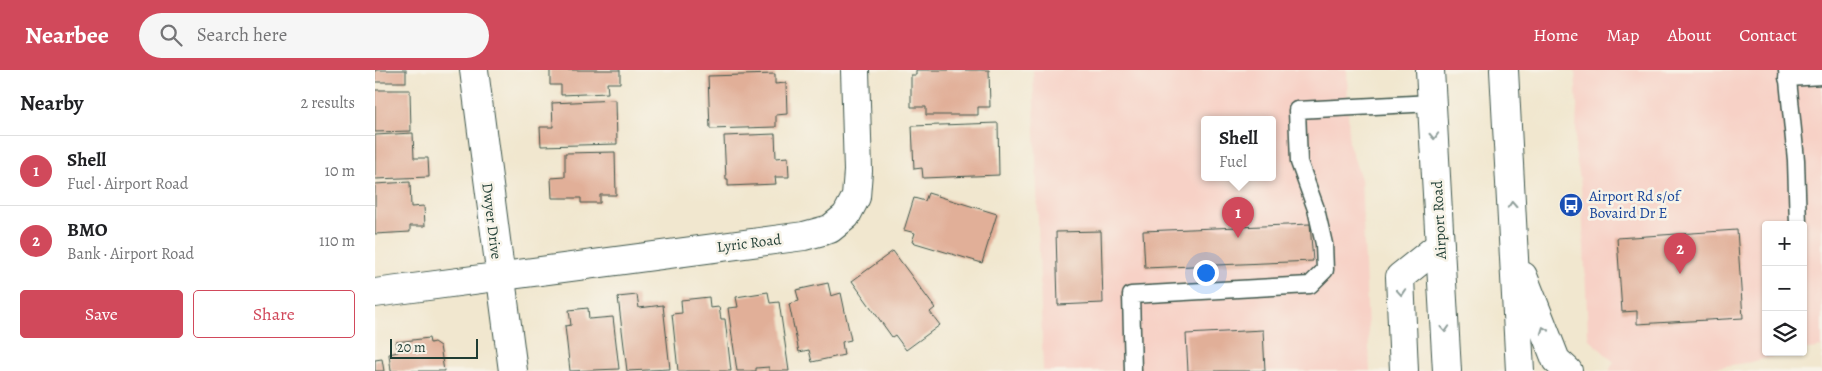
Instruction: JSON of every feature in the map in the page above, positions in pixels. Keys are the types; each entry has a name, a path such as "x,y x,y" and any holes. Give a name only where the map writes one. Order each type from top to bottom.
{"street":[{"name":"Dwyer Drive","path":"474,70 499,276 513,371"},
{"name":"Lyric Road","path":"375,293 804,236 830,229 846,216 856,197 859,171 855,70"},
{"name":"Airport Road","path":"1430,70 1447,371"},
{"path":"1504,70 1520,371"},
{"path":"1404,371 1405,344 1400,277 1440,245"},
{"path":"1515,253 1555,360 1568,371"}],"lane":[{"path":"1798,221 1796,160 1787,74 1822,76"},
{"path":"1133,371 1131,295 1310,285 1325,270 1324,244 1316,209 1299,162 1297,110 1432,103"}],"shaded area":[{"path":"1033,70 1347,70 1349,144 1361,179 1370,371 1043,371"},
{"path":"1575,70 1822,70 1822,347 1807,349 1807,221 1762,221 1762,356 1774,356 1751,362 1692,371 1609,371 1614,362 1589,339 1588,333 1581,185 1575,151 1577,106"}],"building":[{"path":"375,70 406,70 406,82 375,82"},
{"path":"550,70 620,70 620,83 607,83 608,93 561,95 561,85 550,85"},
{"path":"916,70 989,70 990,107 978,107 978,115 926,115 926,107 911,107 911,75 916,75"},
{"path":"775,74 775,84 786,83 787,114 776,115 776,127 710,129 708,76"},
{"path":"375,90 410,90 411,131 375,132"},
{"path":"616,100 617,144 541,146 540,127 553,127 552,103"},
{"path":"998,123 999,175 923,178 922,168 914,169 912,126"},
{"path":"413,133 414,158 428,158 429,177 375,179 375,135"},
{"path":"775,134 776,158 788,157 789,177 775,177 776,184 728,186 724,136"},
{"path":"615,152 616,195 600,195 600,203 581,203 581,198 552,198 551,178 565,177 565,153"},
{"path":"410,182 411,207 424,206 425,226 410,226 410,232 375,234 375,184"},
{"path":"928,193 997,214 982,263 912,242 915,233 904,230 914,198 925,201"},
{"path":"1310,224 1313,261 1145,268 1143,231"},
{"path":"1737,230 1743,318 1637,324 1637,311 1622,312 1617,238"},
{"path":"1101,231 1103,303 1058,305 1056,232"},
{"path":"893,251 935,308 930,312 940,325 906,350 895,335 892,337 852,281"},
{"path":"828,283 831,296 841,293 851,340 842,342 844,355 812,362 809,350 799,352 789,304 799,301 796,290"},
{"path":"768,292 770,303 779,302 789,371 769,371 769,367 756,368 756,371 737,371 728,308 738,307 736,297"},
{"path":"637,295 639,308 663,305 670,369 627,371 618,297"},
{"path":"709,297 710,308 719,307 721,319 725,319 731,371 678,371 672,314 682,313 681,300"},
{"path":"588,308 589,319 613,317 619,369 570,371 565,326 571,325 569,310"},
{"path":"1263,330 1265,371 1188,371 1186,334"},
{"path":"429,338 430,343 434,342 440,346 444,371 391,371 389,354 398,352 396,342"},
{"path":"382,359 384,371 375,371 375,360"}],"place":[{"name":"Airport Rd s/of Bovaird Dr E","path":"1571,205"},
{"name":"Shell","path":"1238,238"},
{"name":"BMO","path":"1680,274"}]}
